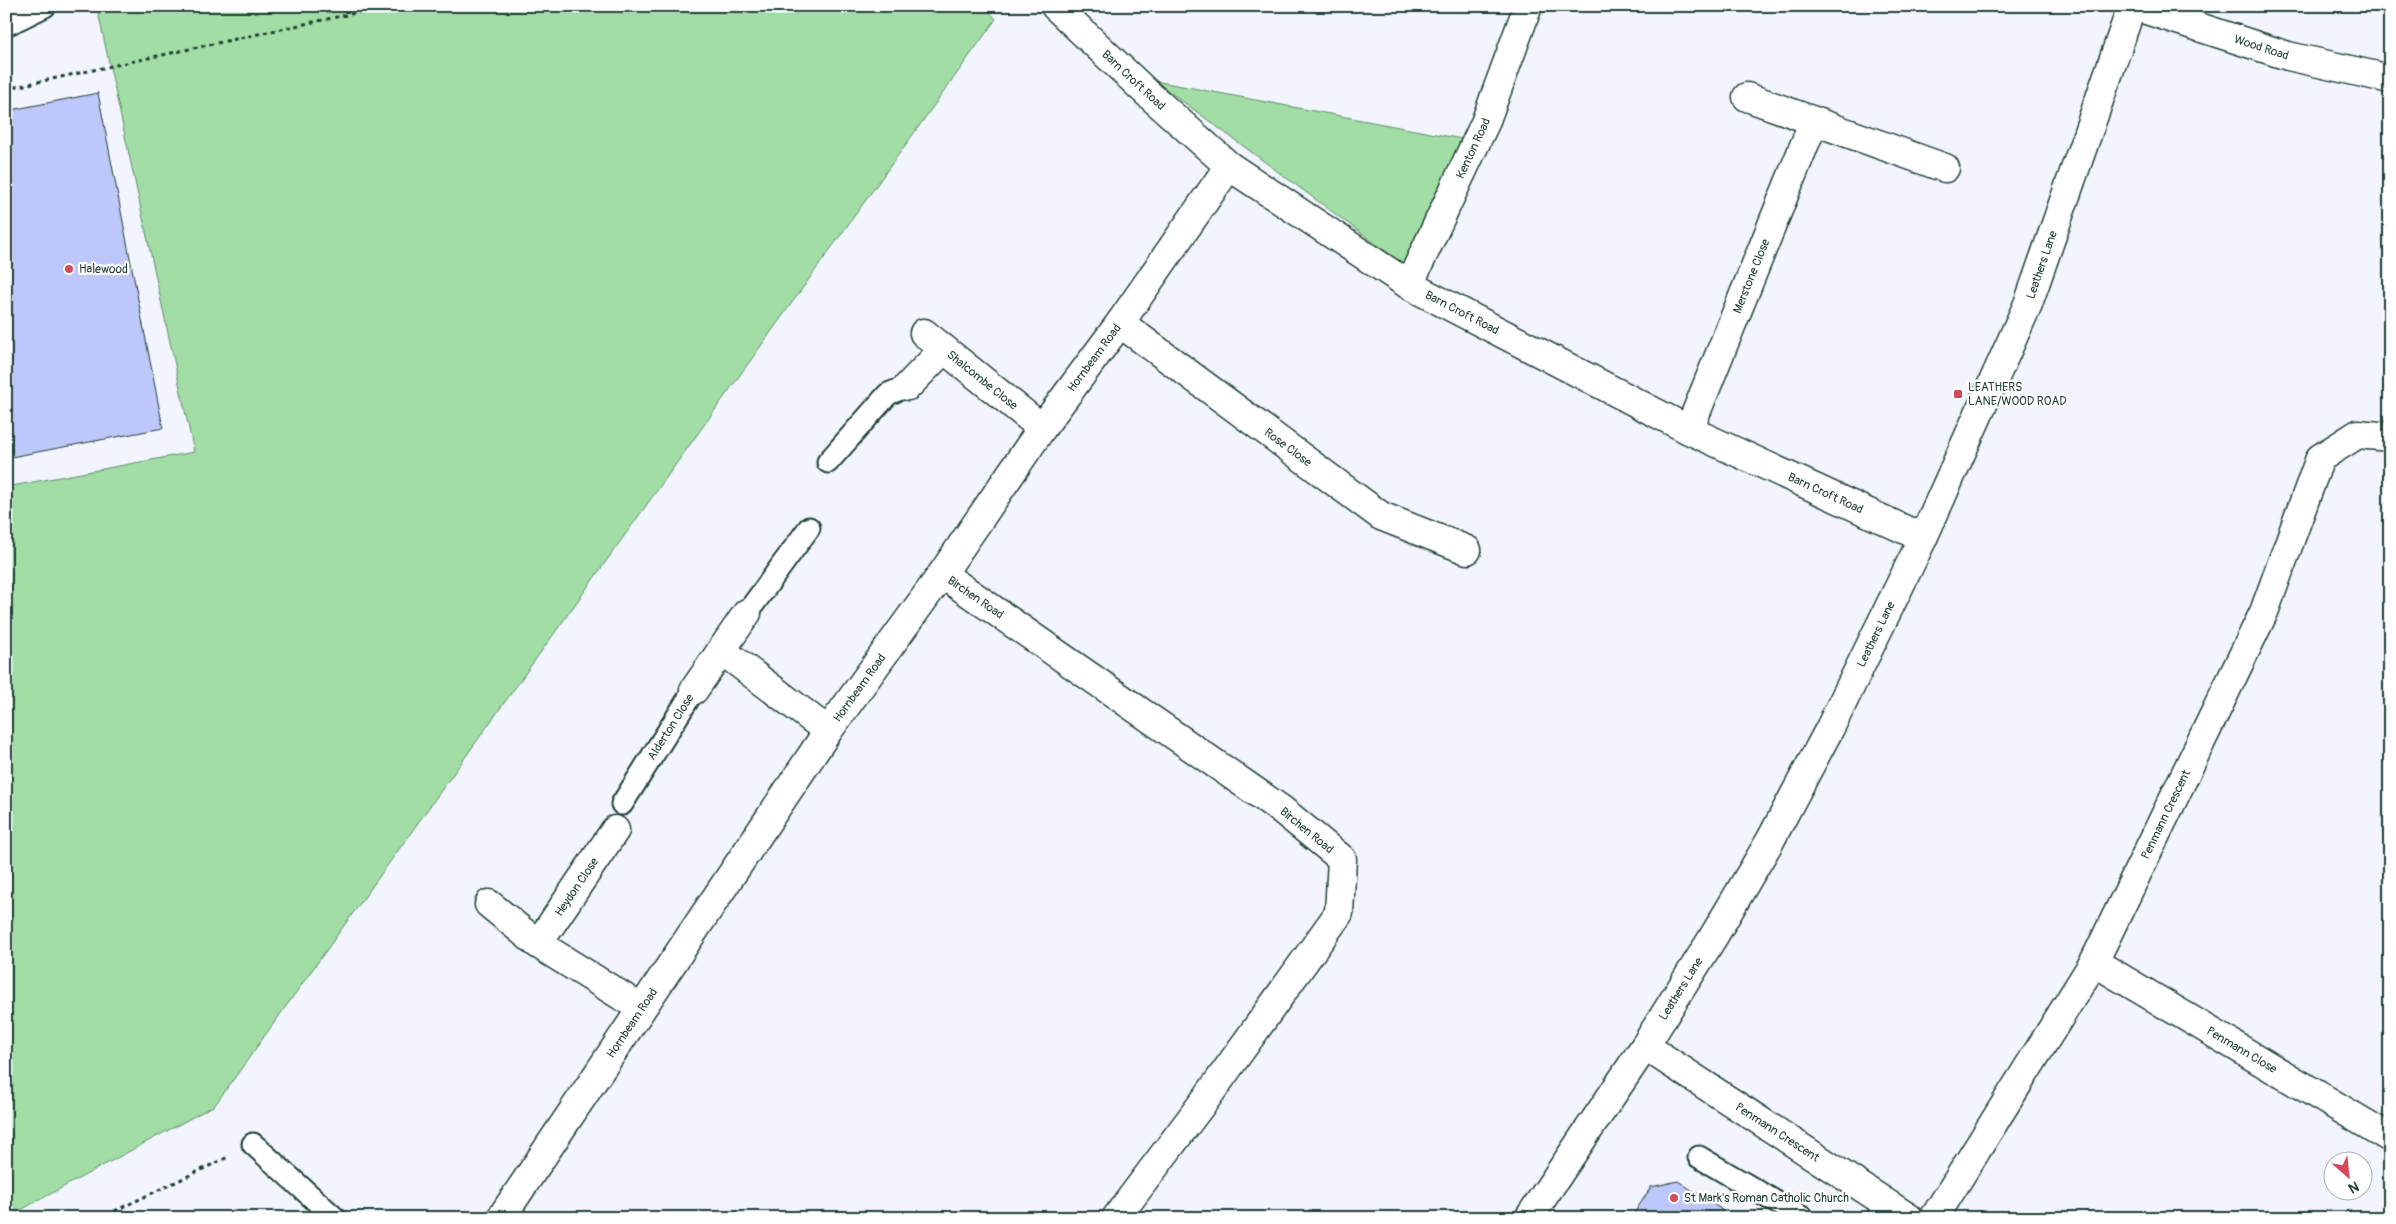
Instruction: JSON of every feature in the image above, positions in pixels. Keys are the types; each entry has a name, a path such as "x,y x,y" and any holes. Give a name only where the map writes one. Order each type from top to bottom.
{"street":[{"name":"Barn Croft Road","path":"1055,6 1146,92 1230,166 1409,285 1690,430 1923,538"},
{"name":"Kenton Road","path":"1409,285 1485,123 1528,6"},
{"name":"Wood Road","path":"2133,6 2288,56 2390,79"},
{"name":"Leathers Lane","path":"1529,1218 1645,1046 1770,840 1830,728 1923,538 2028,304 2133,6"},
{"path":"1747,97 1945,168"},
{"name":"Merstone Close","path":"1690,430 1814,121"},
{"name":"Hornbeam Road","path":"501,1218 828,731 942,574 1042,428 1120,323 1230,166"},
{"name":"Rose Close","path":"1120,323 1381,516 1467,550"},
{"name":"Shalcombe Close","path":"908,386 934,341 1042,428"},
{"name":"Penmann Crescent","path":"1934,1218 2094,962 2264,612 2320,458 2358,434 2390,437"},
{"name":"Birchen Road","path":"942,574 1282,810 1342,859 1339,913 1208,1096 1116,1218"},
{"name":"Alderton Close","path":"694,690 747,613"},
{"path":"721,650 828,731"},
{"name":"Heydon Close","path":"538,944 618,817"},
{"path":"490,904 538,944 642,1008"},
{"name":"Penmann Close","path":"2094,962 2390,1138"},
{"name":"Penmann Crescent","path":"1645,1046 1891,1213"}],"lane":[{"path":"6,25 45,6"},
{"path":"828,462 888,394 908,386"},
{"name":"Alderton Close","path":"747,613 809,528"},
{"name":"Alderton Close","path":"618,817 694,690"},
{"path":"253,1144 335,1218"},
{"path":"1699,1157 1774,1209 1803,1218"}],"path":[{"path":"6,89 387,6"},
{"path":"100,1218 253,1144"}],"green space":[{"path":"110,6 984,6 996,19 215,1105 6,1218 6,487 194,452 98,12"},
{"path":"1155,81 1462,139 1403,264"}],"building":[{"name":"Halewood","path":"98,93 163,428 6,458 6,111"},
{"name":"St Mark's Roman Catholic Church","path":"1678,1181 1721,1209 1723,1218 1631,1218 1651,1187"}],"place":[{"name":"Halewood","path":"69,269"},
{"name":"LEATHERS LANE/WOOD ROAD","path":"1958,394"},
{"name":"St Mark's Roman Catholic Church","path":"1674,1198"}]}
